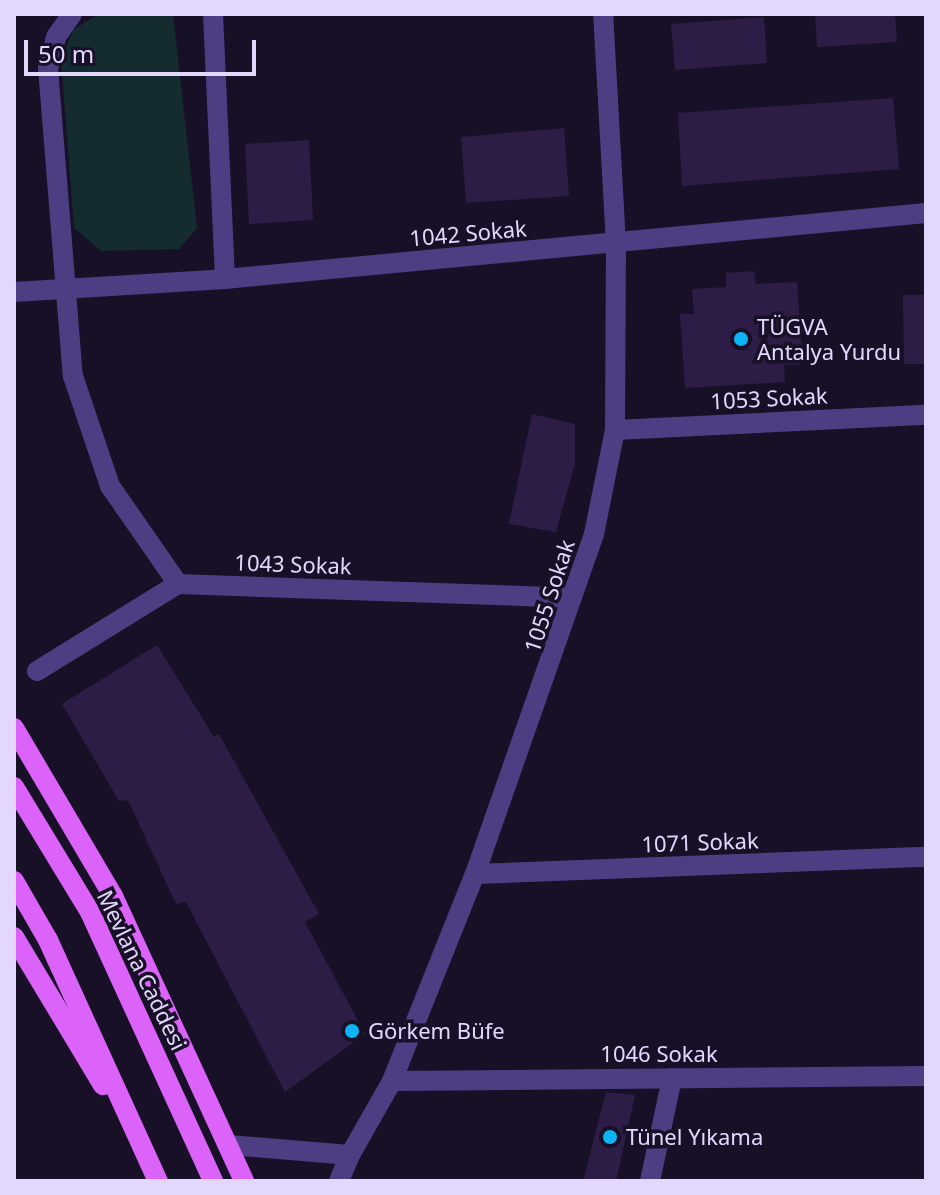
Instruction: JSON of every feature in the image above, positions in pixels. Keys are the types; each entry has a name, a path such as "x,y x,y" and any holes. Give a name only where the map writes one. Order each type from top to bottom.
{"main road":[{"path":"14,728 113,896 244,1181"},
{"name":"Mevlana Caddesi","path":"14,787 90,912 213,1181"},
{"path":"14,881 48,940 156,1176"},
{"path":"14,937 156,1176"}],"street":[{"path":"37,671 178,584 110,486 92,446 73,376 48,68 56,37 72,14"},
{"path":"213,14 225,279"},
{"name":"1055 Sokak","path":"339,1181 350,1155 392,1081 475,874 594,534 615,430 616,244 603,14"},
{"name":"1042 Sokak","path":"14,292 225,279 926,213"},
{"name":"1053 Sokak","path":"615,430 926,415"},
{"name":"1043 Sokak","path":"178,584 572,598"},
{"name":"1071 Sokak","path":"475,874 926,857"},
{"name":"1046 Sokak","path":"392,1081 926,1076"},
{"path":"650,1181 672,1078"},
{"path":"229,1145 350,1155"}],"green space":[{"path":"99,14 173,14 197,228 179,249 101,251 74,228 61,60 73,30"}],"building":[{"path":"815,14 895,14 897,42 817,47"},
{"path":"764,17 767,63 675,70 671,24"},
{"path":"893,98 899,169 682,186 678,113"},
{"path":"564,128 569,196 466,203 461,137"},
{"path":"309,140 313,220 249,224 245,144"},
{"name":"TÜGVA Antalya Yurdu","path":"754,271 756,284 797,282 803,364 784,365 785,382 685,388 680,314 694,314 692,289 726,287 726,273"},
{"path":"903,295 926,295 926,364 904,364"},
{"path":"532,414 575,424 575,463 556,532 509,524"},
{"path":"157,645 214,737 219,734 319,914 305,922 365,1034 285,1092 186,902 176,904 128,800 119,801 62,704"},
{"name":"Tünel Yıkama","path":"606,1092 635,1095 616,1181 583,1181"}],"place":[{"name":"TÜGVA Antalya Yurdu","path":"741,339"},
{"name":"Görkem Büfe","path":"352,1031"},
{"name":"Tünel Yıkama","path":"610,1137"}]}
